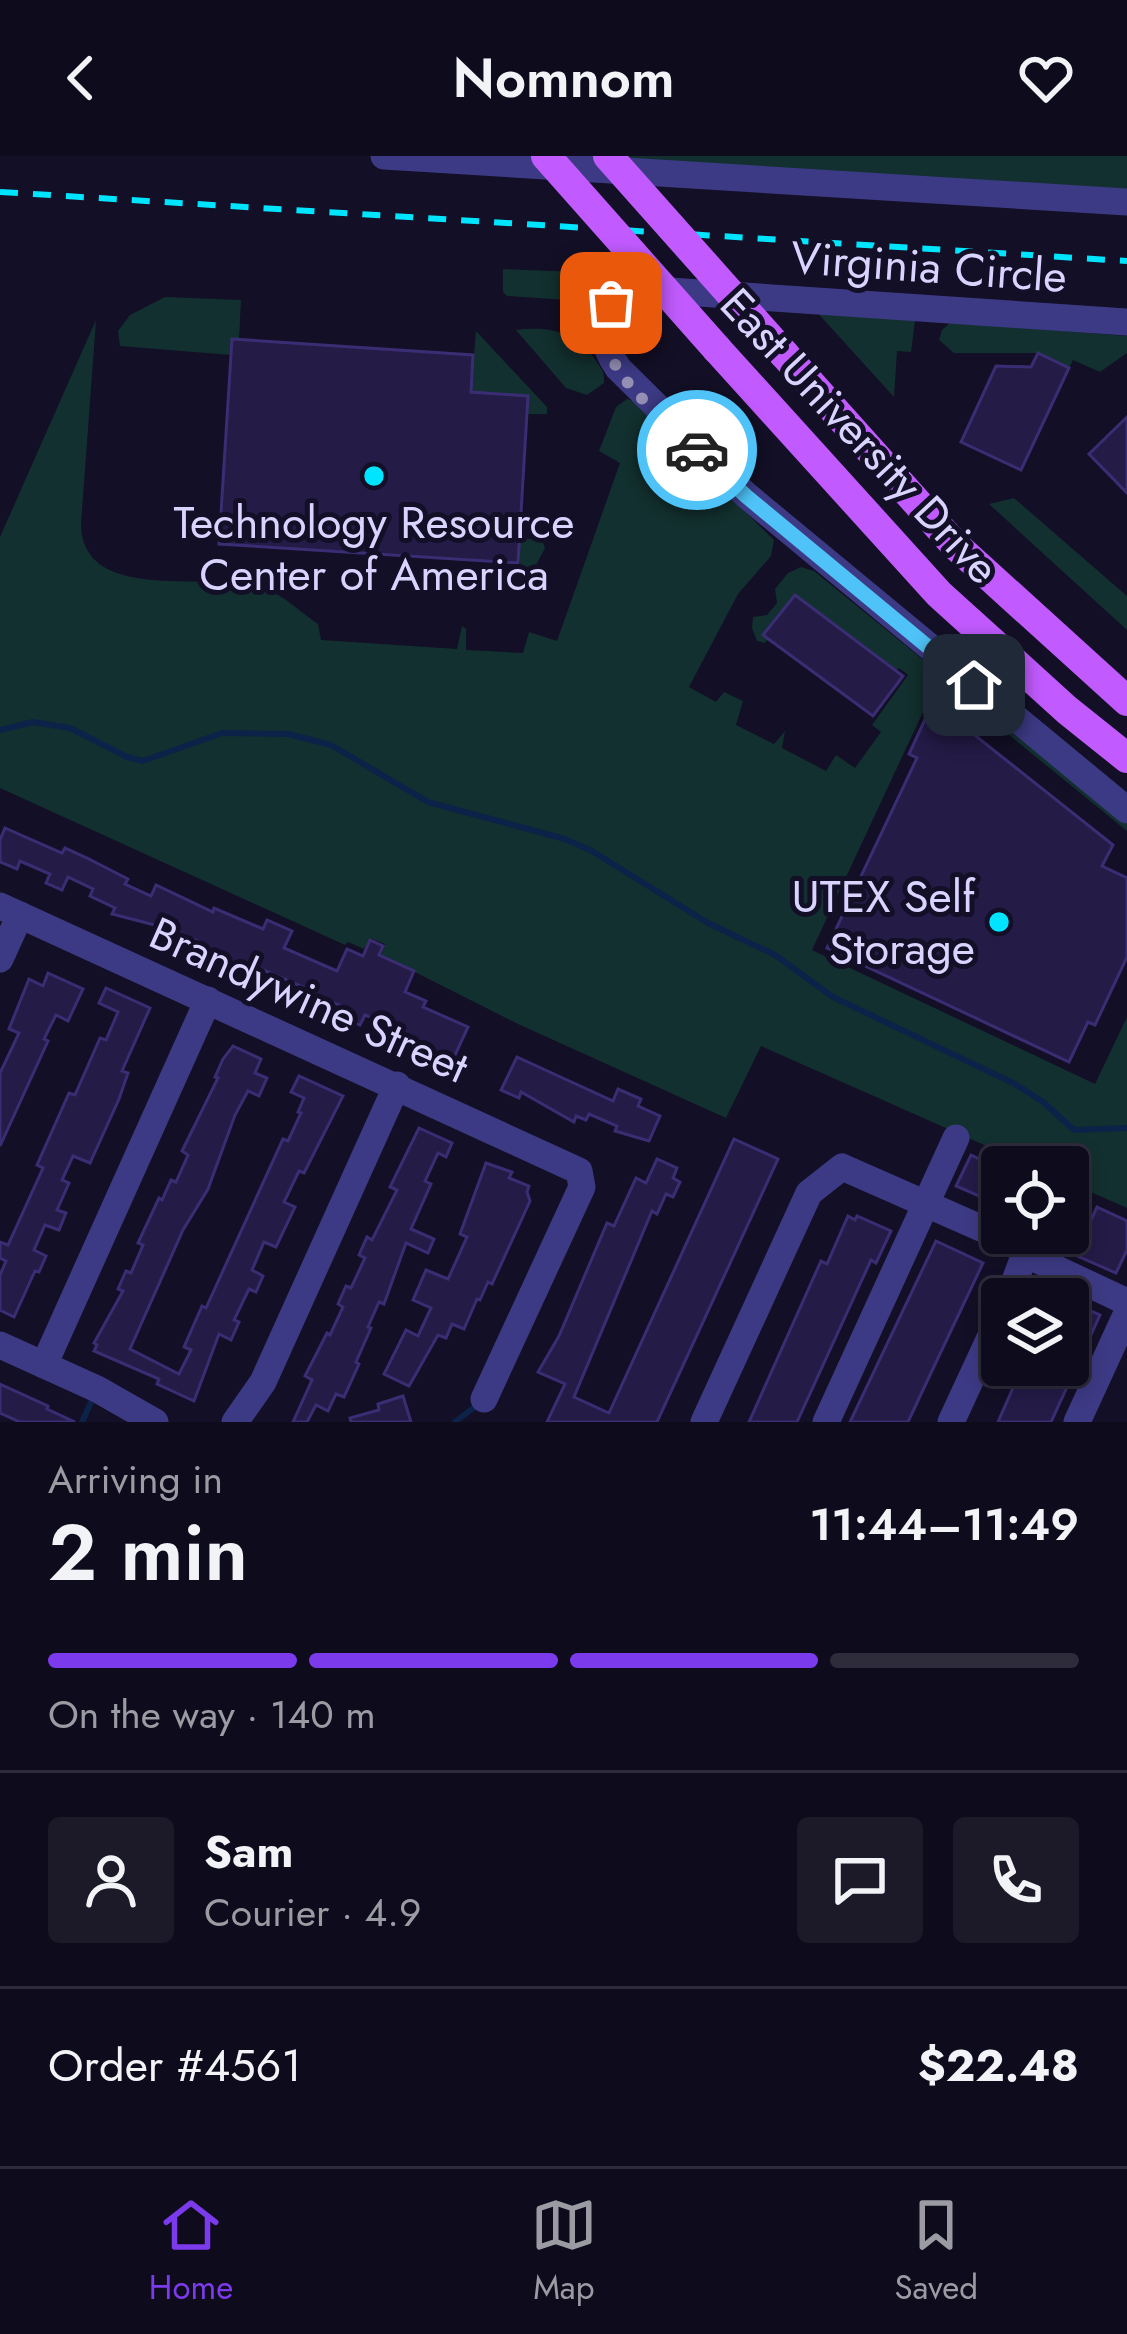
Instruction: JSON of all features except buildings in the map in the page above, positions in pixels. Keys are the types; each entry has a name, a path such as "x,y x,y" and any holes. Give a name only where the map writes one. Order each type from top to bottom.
{"main road":[{"name":"East University Drive","path":"546,156 939,594 1127,758"},
{"name":"East University Drive","path":"608,156 955,544 1127,701"}],"street":[{"path":"383,156 1127,202"},
{"name":"Virginia Circle","path":"1127,322 640,289 616,297 605,315 603,330 618,368 726,478 1127,810"},
{"path":"0,959 10,910"},
{"name":"Brandywine Street","path":"10,910 571,1165 581,1174 582,1187 484,1399"},
{"path":"44,1365 208,1000"},
{"path":"235,1422 263,1382 397,1085"},
{"path":"826,1422 956,1138"},
{"path":"704,1422 809,1192 837,1169 848,1167 981,1227"},
{"path":"1016,1278 1025,1254 1127,1302"},
{"path":"1077,1422 1127,1313"},
{"path":"0,1345 154,1422"},
{"path":"951,1422 981,1357"}],"green space":[{"path":"607,156 1127,156 1127,202"},
{"path":"503,269 626,274 601,283 581,301 507,296"},
{"path":"165,297 241,300 239,340 231,355 120,346 118,331 130,315"},
{"path":"815,310 915,321 911,352 897,351 894,397"},
{"path":"96,320 81,524 87,549 101,565 149,580 233,582 264,588 318,624 321,640 457,649 462,626 466,650 523,653 529,632 557,641 620,463 599,451 616,407 627,399 633,401 774,540 771,556 738,594 689,687 716,702 724,692 743,701 736,725 774,744 785,731 782,748 826,771 836,755 855,768 881,732 872,725 908,675 899,668 896,671 764,636 765,643 757,641 753,617 767,615 777,603 775,589 788,573 801,567 814,571 948,680 940,695 930,697 812,950 1095,1084 1127,1017 1127,1208 1089,1191 1089,1146 987,1146 761,1046 726,1118 518,1024 381,955 385,944 370,938 364,949 345,945 0,788 0,537"},
{"path":"951,322 1127,336 1127,353 1100,372 1073,360 1069,368 1038,353 954,353 939,340"},
{"path":"516,330 549,330 569,336 594,358 604,383 587,395 566,388"},
{"path":"476,331 547,407 547,414 527,414 527,396 471,392"},
{"path":"1014,498 1127,596 1127,630 989,504"},
{"path":"519,538 542,540 545,548 527,582 521,584"},
{"path":"971,704 1127,824 1127,831"}],"waterway":[{"path":"0,730 33,722 70,728 143,761 222,733 288,734 331,745 428,802 565,839 592,851 708,923 775,955 833,997 1015,1084 1074,1130 1127,1128"},
{"path":"82,1422 93,1398"},
{"path":"455,1422 477,1405"}],"railway":[{"path":"0,192 1127,261"}],"way so far":[{"path":"611,303 603,330 612,360 697,450"}],"place":[{"name":"Technology Resource Center of America","path":"374,476"},
{"name":"UTEX Self Storage","path":"999,922"}],"route":[{"path":"697,450 974,685"}]}
